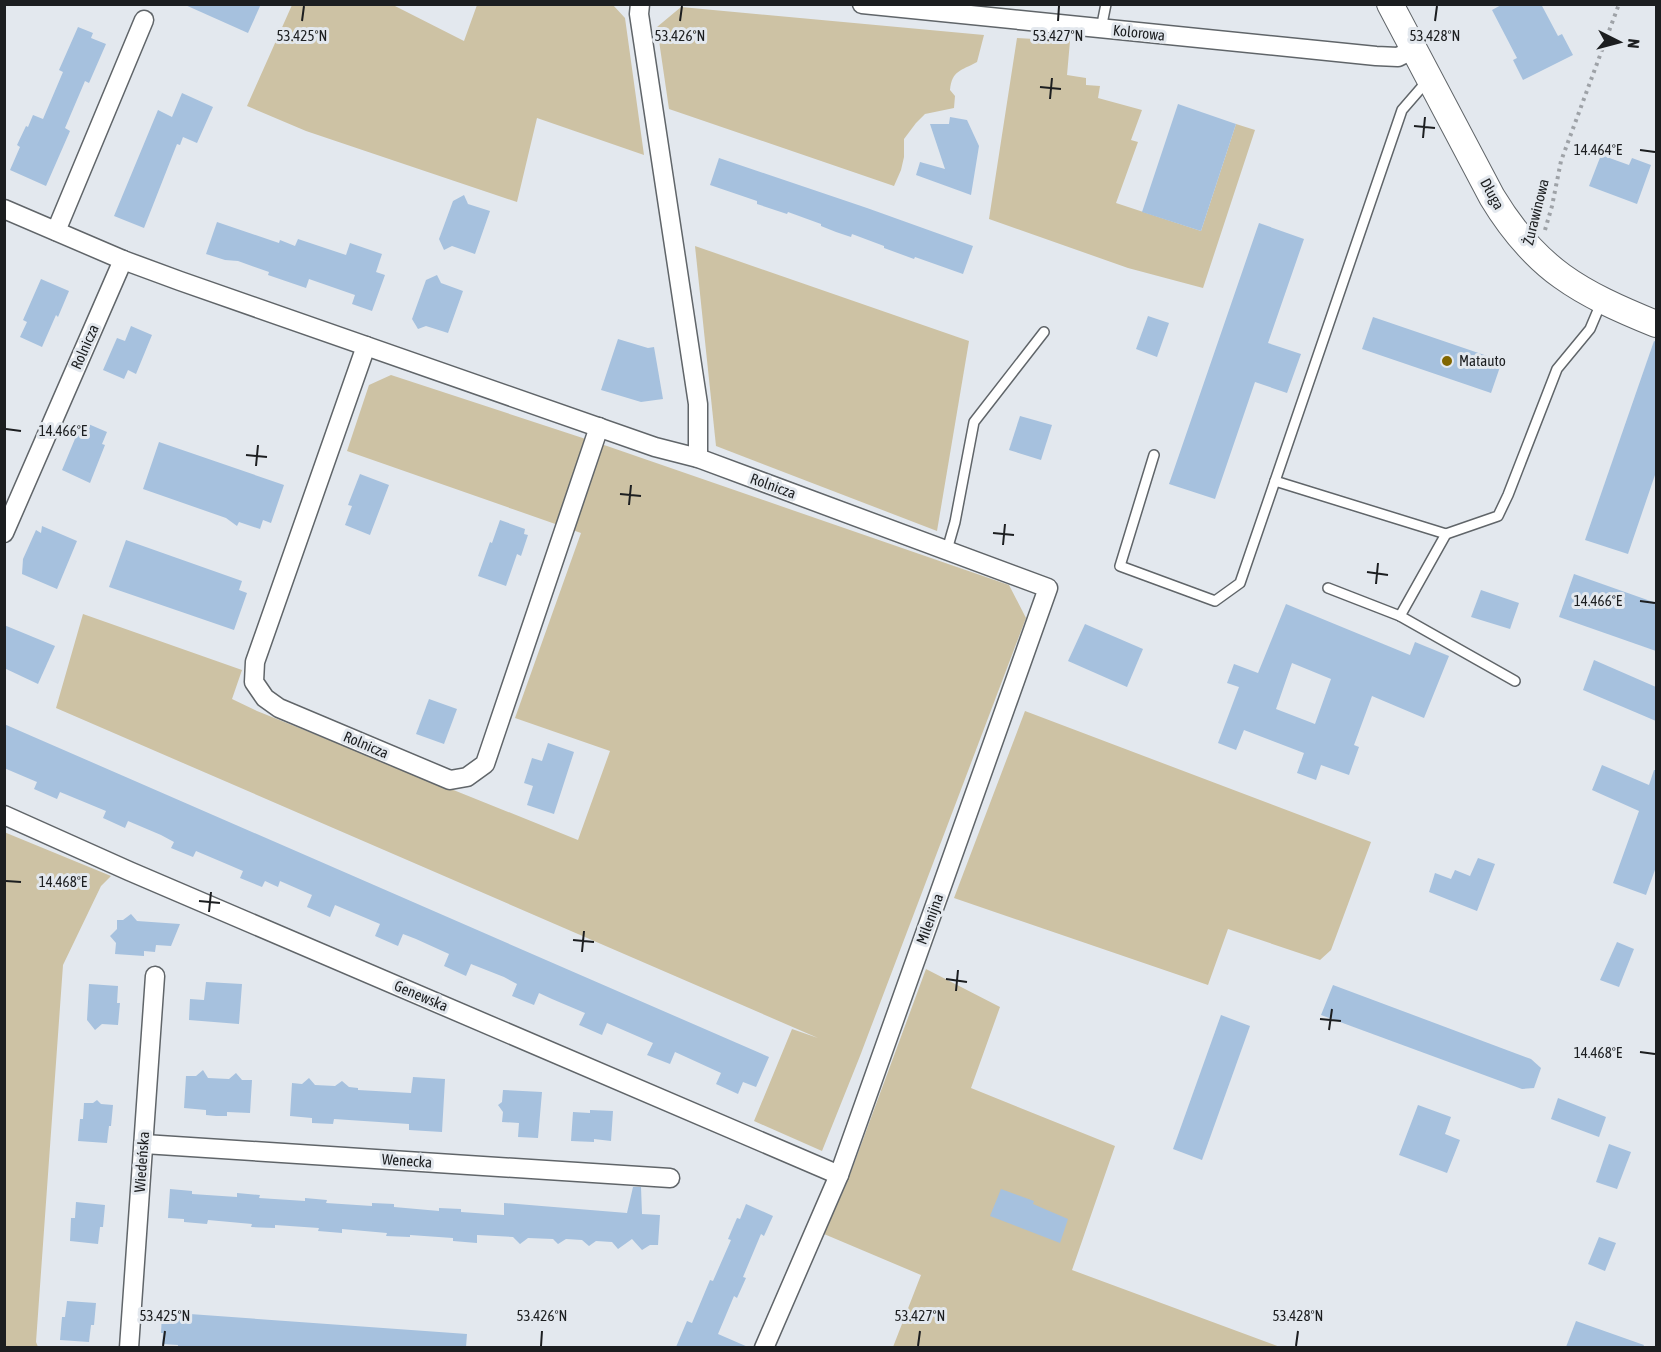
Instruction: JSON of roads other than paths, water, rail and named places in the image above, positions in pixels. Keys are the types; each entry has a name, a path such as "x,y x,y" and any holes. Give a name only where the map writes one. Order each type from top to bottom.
{"street":[{"path":"640,4 639,14 698,404 698,458"},
{"name":"Kolorowa","path":"862,4 977,11 1101,29 1387,57 1398,57 1414,49"},
{"name":"Długa","path":"1390,4 1501,212 1524,242 1565,279 1602,301 1656,324"},
{"path":"56,231 144,20"},
{"name":"Rolnicza","path":"4,209 123,260 180,281 655,447 698,458 947,550"},
{"name":"Rolnicza","path":"4,533 123,260"},
{"name":"Rolnicza","path":"366,346 255,662 254,682 264,698 279,708 450,780 467,777 485,764 598,427"},
{"name":"Milenijna","path":"764,1347 839,1175 1048,588 947,550"},
{"name":"Genewska","path":"4,815 839,1175"},
{"name":"Wiedeńska","path":"129,1347 154,976"},
{"name":"Wenecka","path":"144,1144 670,1178"}],"lane":[{"path":"1101,29 1106,4"},
{"path":"1154,455 1120,566 1215,601 1240,583 1401,110 1430,78"},
{"path":"1275,481 1446,534 1498,516 1557,369 1590,328 1602,301"},
{"path":"947,550 955,522 974,422 1044,332"},
{"path":"1400,616 1446,534"},
{"path":"1328,588 1400,616 1515,681"}],"place":[{"name":"Matauto","path":"1447,361"}]}
